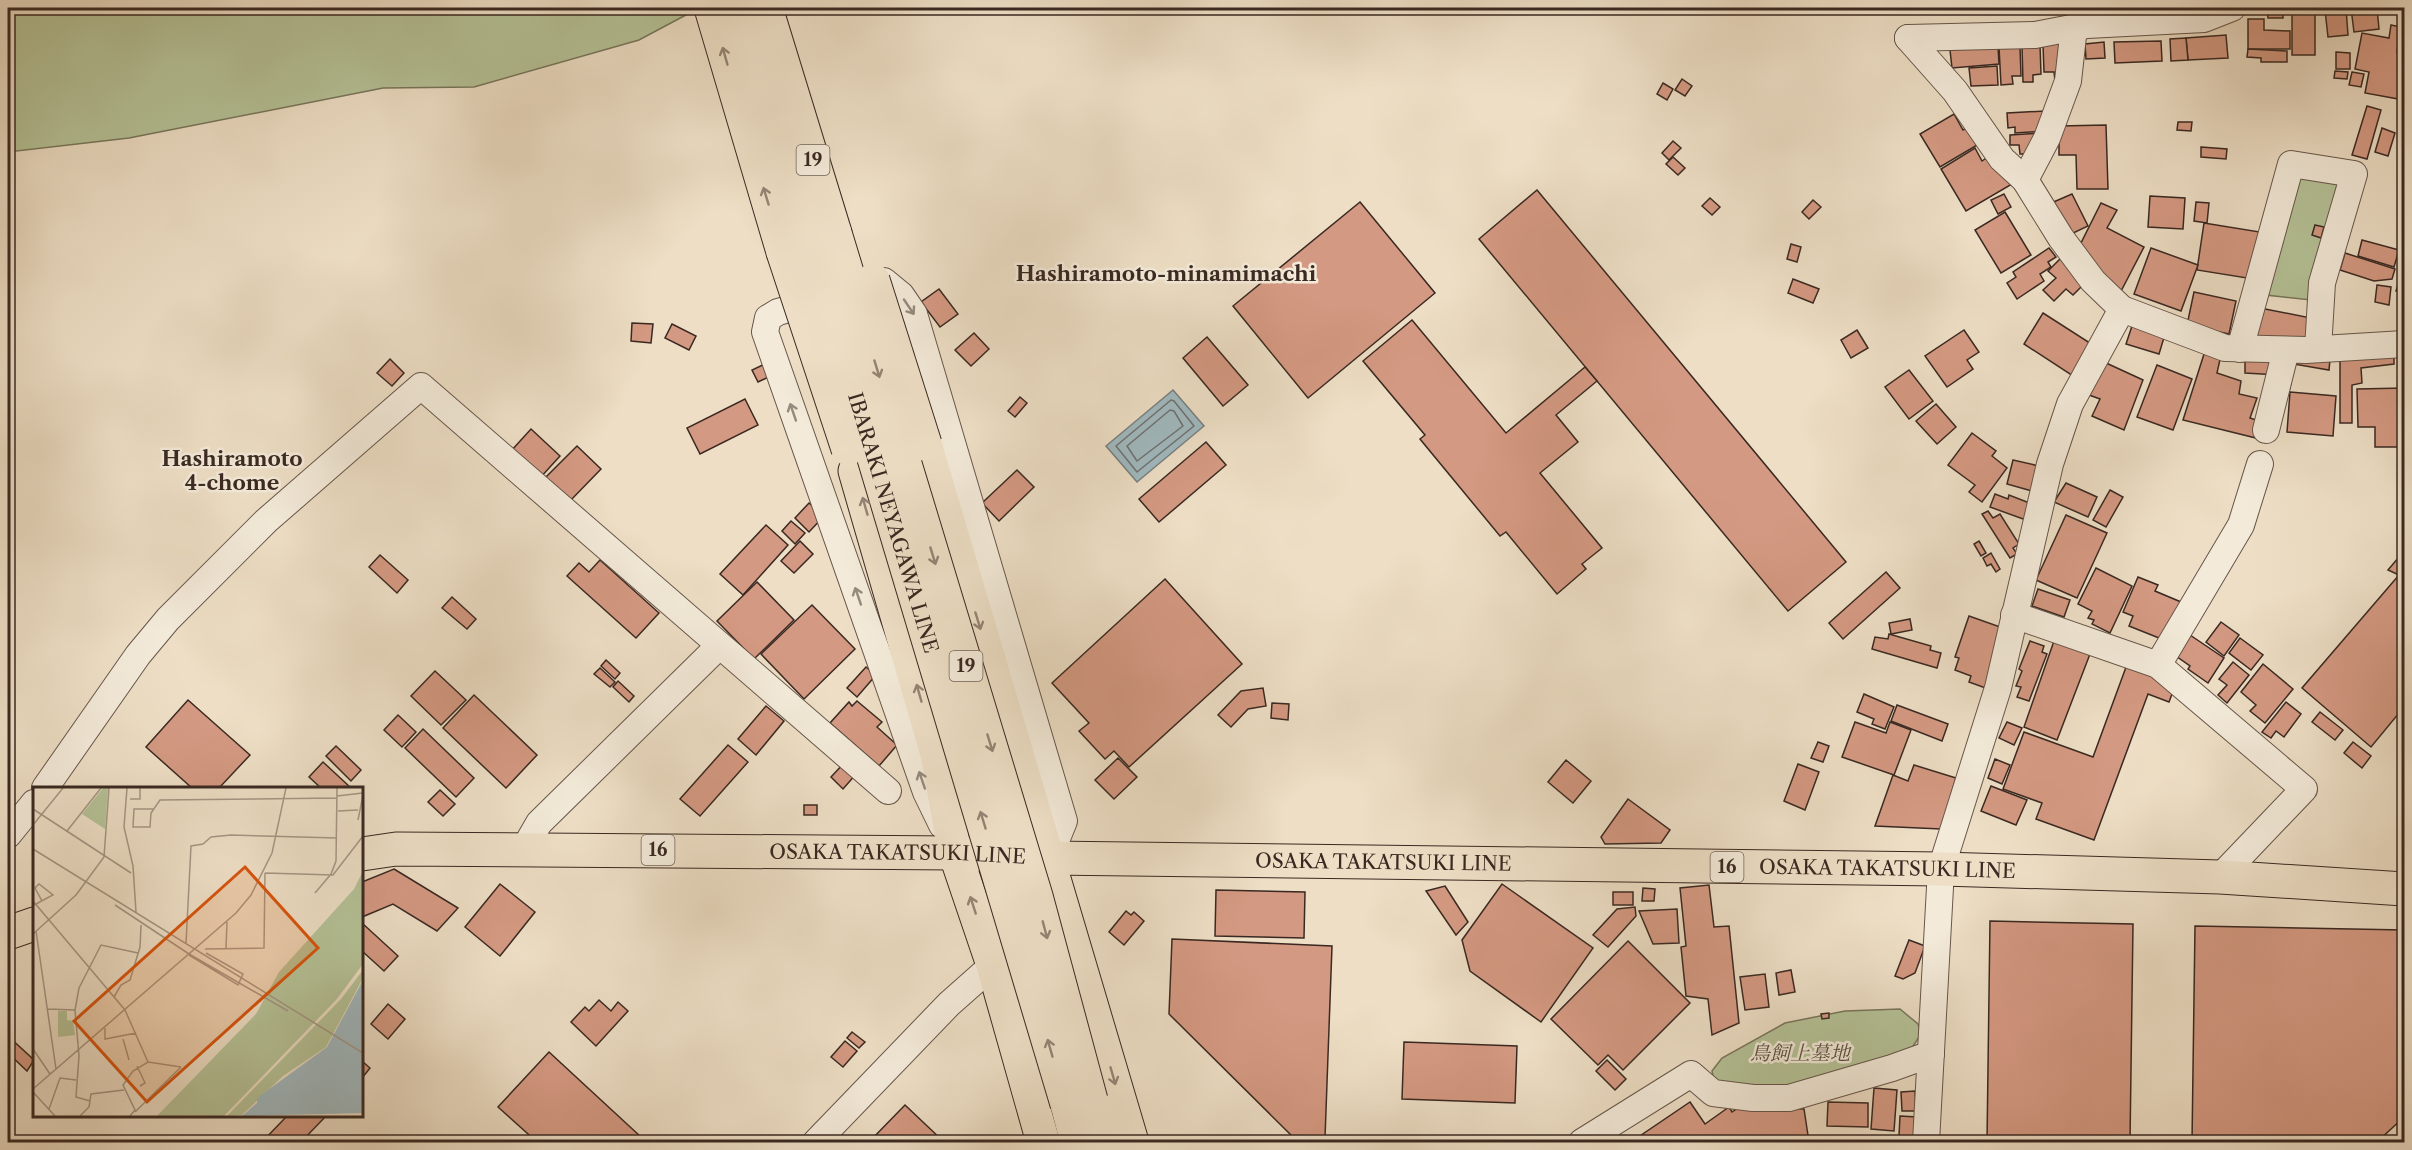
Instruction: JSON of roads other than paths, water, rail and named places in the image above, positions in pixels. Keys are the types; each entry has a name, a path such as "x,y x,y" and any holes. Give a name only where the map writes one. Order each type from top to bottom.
{"main road":[{"path":"711,8 777,91"},
{"path":"738,8 777,91 821,238 855,471 937,754 955,853 993,965 1043,1143"},
{"path":"766,8 777,91 821,238 925,444 1132,1143"},
{"path":"777,91 790,8"},
{"name":"IBARAKI NEYAGAWA LINE","path":"821,238 1079,1102 1104,1143"},
{"name":"OSAKA TAKATSUKI LINE","path":"363,854 396,849 955,853 1049,858 1941,869 2220,877 2404,889"},
{"path":"8,933 33,924"},
{"name":"IBARAKI NEYAGAWA LINE","path":"1077,1143 1079,1102"}],"street":[{"path":"2232,8 2204,19 2074,27 2035,35 1908,38 1955,91 2002,159 2025,180 2061,238 2093,281 2122,309 2225,348 2286,350 2404,344"},
{"path":"2025,180 2047,138 2068,81 2074,27"},
{"path":"2240,349 2290,165 2354,174 2322,283 2318,349"},
{"path":"955,853 926,792 765,332 768,318 778,312 884,281 901,295 914,314 1064,821 1049,858"},
{"path":"1926,1143 1941,869 1998,688 2050,464 2070,404 2122,309"},
{"path":"2266,430 2286,350"},
{"path":"46,787 125,673 168,619 266,521 421,386 888,791"},
{"path":"2158,665 2241,525 2260,464"},
{"path":"2014,615 2158,665 2304,789 2220,877"},
{"path":"524,849 539,823 719,646"},
{"path":"8,835 33,804"},
{"path":"816,1143 950,1004 993,965"},
{"path":"1582,1143 1691,1074 1713,1093 1753,1098 1789,1098 1892,1068 1931,1053"}],"water":[{"path":"1173,390 1204,426 1137,482 1106,446"}],"district":[{"name":"Hashiramoto-minamimachi","path":"1166,273"},
{"name":"Hashiramoto 4-chome","path":"232,470"}],"park label":[{"name":"鳥飼上墓地","path":"1800,1053"}]}
